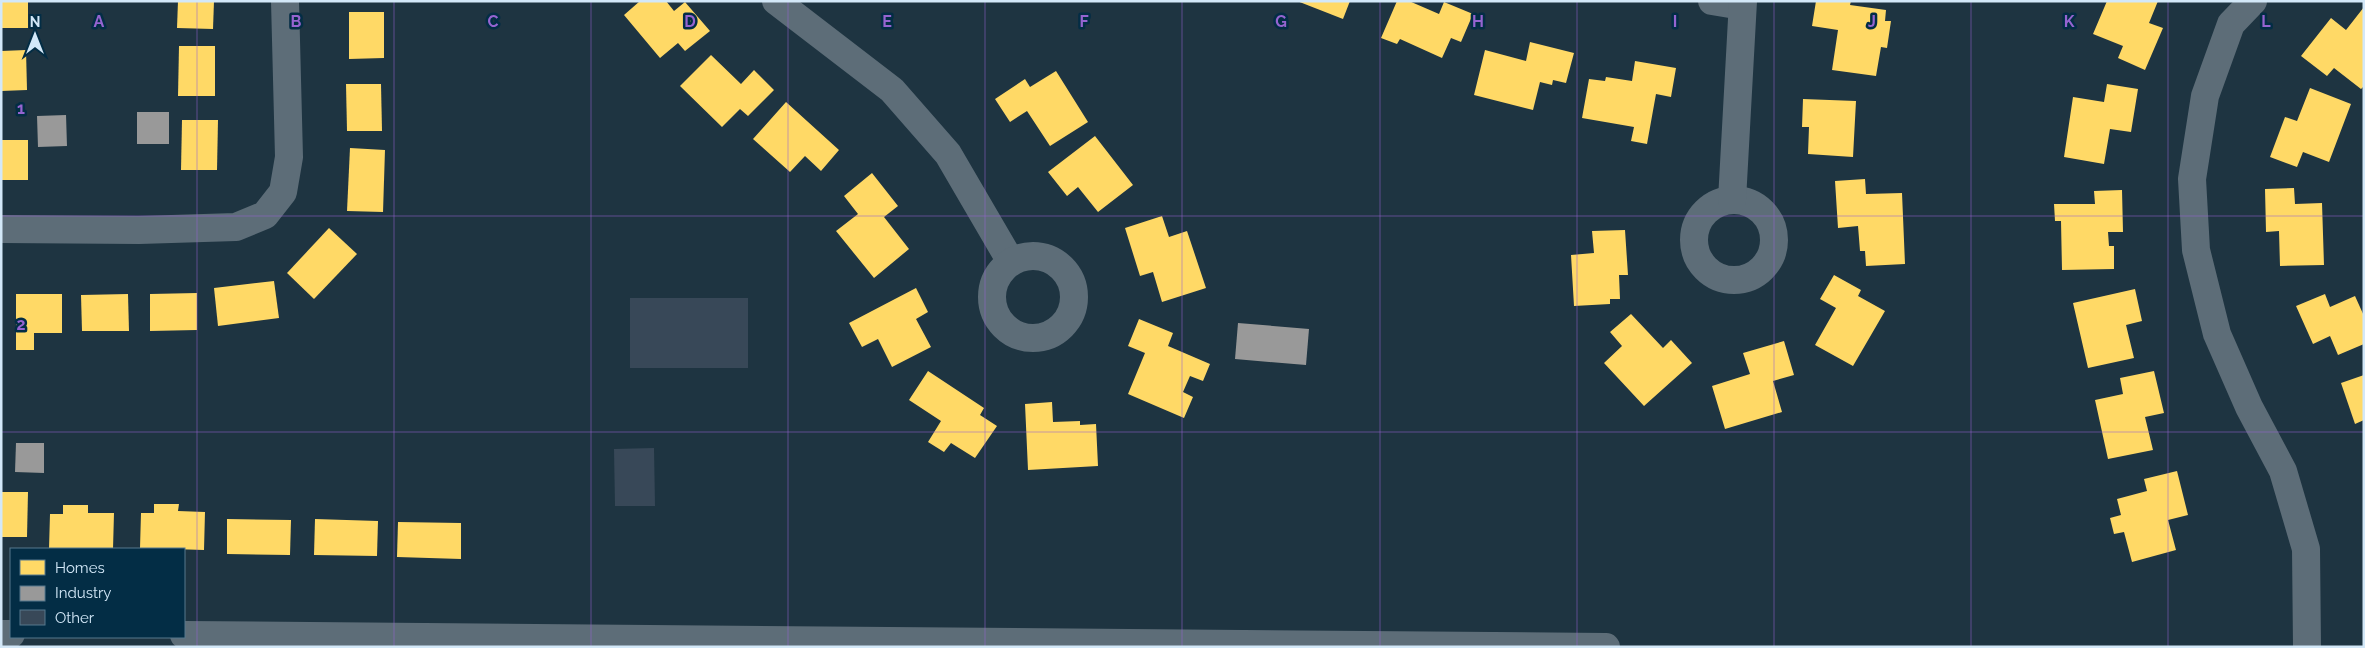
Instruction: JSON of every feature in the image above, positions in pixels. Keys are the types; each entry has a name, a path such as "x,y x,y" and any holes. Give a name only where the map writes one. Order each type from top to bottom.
{"street":[{"path":"1,229 109,230 236,227 265,215 283,192 288,157 285,1"},
{"path":"776,1 892,90 948,154 1011,262"},
{"path":"1712,1 1742,4 1732,200"},
{"path":"2253,1 2231,24 2205,96 2192,179 2196,250 2216,334 2249,407 2283,471 2306,549 2307,647"},
{"path":"189,639 1606,647"}],"building: Homes":[{"path":"1,1 28,1 28,28 1,28"},
{"path":"178,1 214,1 213,29 177,28"},
{"path":"640,1 666,1 674,11 685,2 710,31 685,51 678,43 660,58 624,15"},
{"path":"1297,1 1350,1 1343,19"},
{"path":"1397,1 1409,1 1439,14 1444,2 1473,14 1461,42 1451,38 1442,58 1400,39 1397,44 1381,38"},
{"path":"1816,1 1851,1 1850,5 1886,10 1885,21 1891,21 1887,48 1881,47 1876,76 1832,70 1838,30 1812,26"},
{"path":"2107,1 2158,1 2149,23 2163,28 2145,70 2118,58 2123,46 2093,34"},
{"path":"2364,7 2364,86 2361,89 2334,68 2327,76 2301,56 2331,18 2346,30"},
{"path":"349,12 384,12 384,58 349,59"},
{"path":"1530,42 1574,53 1566,83 1553,80 1552,85 1540,82 1533,110 1474,95 1485,50 1526,61"},
{"path":"179,46 215,46 215,96 178,96"},
{"path":"26,50 27,90 1,91 1,51"},
{"path":"711,55 741,84 754,70 774,90 748,116 740,109 722,127 680,86"},
{"path":"1635,61 1676,68 1671,97 1656,94 1647,144 1631,141 1634,127 1582,118 1589,79 1605,81 1606,77 1632,81"},
{"path":"1056,71 1088,122 1050,146 1027,111 1010,122 995,99 1025,79 1030,87"},
{"path":"346,84 381,84 382,131 347,131"},
{"path":"2107,84 2138,89 2131,132 2110,129 2104,164 2064,157 2073,97 2104,102"},
{"path":"2310,88 2351,104 2329,162 2303,152 2297,167 2270,157 2285,117 2297,121"},
{"path":"1803,99 1856,101 1853,157 1808,154 1809,127 1802,127"},
{"path":"786,102 839,150 821,171 805,156 790,172 753,139"},
{"path":"182,120 218,120 217,170 181,170"},
{"path":"1095,136 1133,185 1098,212 1078,187 1067,196 1048,172"},
{"path":"1,140 28,140 28,180 1,180"},
{"path":"350,148 385,150 383,212 347,211"},
{"path":"872,173 898,206 884,217 909,249 874,278 836,231 858,214 844,196"},
{"path":"1865,179 1866,194 1902,193 1905,264 1866,266 1865,251 1860,251 1858,226 1838,228 1835,181"},
{"path":"2294,188 2295,204 2322,203 2324,265 2280,266 2279,231 2266,232 2265,189"},
{"path":"2122,190 2123,232 2108,232 2109,246 2114,246 2114,269 2062,270 2061,221 2055,221 2054,204 2095,204 2094,191"},
{"path":"1162,216 1169,237 1187,231 1206,288 1162,302 1153,272 1140,276 1125,228"},
{"path":"329,228 357,254 314,299 287,273"},
{"path":"1625,230 1628,275 1619,275 1620,299 1610,299 1610,304 1574,306 1571,255 1594,253 1592,231"},
{"path":"1834,275 1861,290 1858,296 1885,311 1853,366 1815,345 1836,308 1820,299"},
{"path":"274,281 279,318 218,326 214,288"},
{"path":"916,288 928,312 916,319 931,347 892,367 878,339 862,347 849,323"},
{"path":"2135,289 2142,321 2126,325 2134,358 2088,368 2073,303"},
{"path":"197,293 197,330 150,331 150,294"},
{"path":"16,294 62,294 62,333 34,333 34,350 16,350"},
{"path":"128,294 129,331 82,331 81,295"},
{"path":"2325,294 2330,307 2355,296 2364,316 2364,344 2338,355 2330,336 2313,344 2296,306"},
{"path":"1631,314 1663,348 1671,340 1692,363 1644,406 1604,363 1622,346 1610,332"},
{"path":"1139,319 1173,333 1168,346 1210,364 1203,381 1190,376 1183,392 1193,397 1184,418 1128,394 1145,353 1128,346"},
{"path":"1784,341 1794,375 1773,381 1782,412 1725,429 1712,386 1750,374 1743,353"},
{"path":"928,371 984,408 980,415 997,426 975,458 951,443 944,452 928,442 941,421 909,400"},
{"path":"2154,371 2164,413 2145,417 2153,450 2108,459 2095,400 2123,394 2120,378"},
{"path":"2364,375 2364,420 2355,424 2341,383"},
{"path":"1052,402 1053,422 1080,421 1080,425 1096,424 1098,466 1028,470 1025,404"},
{"path":"2177,471 2188,515 2168,520 2176,550 2132,562 2124,532 2114,534 2110,518 2121,515 2117,499 2147,491 2144,479"},
{"path":"1,492 28,492 27,537 1,537"},
{"path":"154,504 179,504 178,511 205,512 204,550 140,548 141,513 154,513"},
{"path":"63,505 88,505 88,513 114,513 113,548 49,548 50,514 63,514"},
{"path":"227,519 291,520 290,555 227,554"},
{"path":"315,519 378,521 377,556 314,555"},
{"path":"398,522 461,523 461,559 397,557"}],"building: Industry":[{"path":"137,112 169,112 169,144 137,144"},
{"path":"66,115 67,146 38,147 37,116"},
{"path":"1238,323 1309,329 1306,365 1235,359"},
{"path":"16,443 44,443 44,473 15,472"}],"building: Other":[{"path":"630,298 748,298 748,368 630,368"},
{"path":"654,448 655,506 615,506 614,449"}]}
